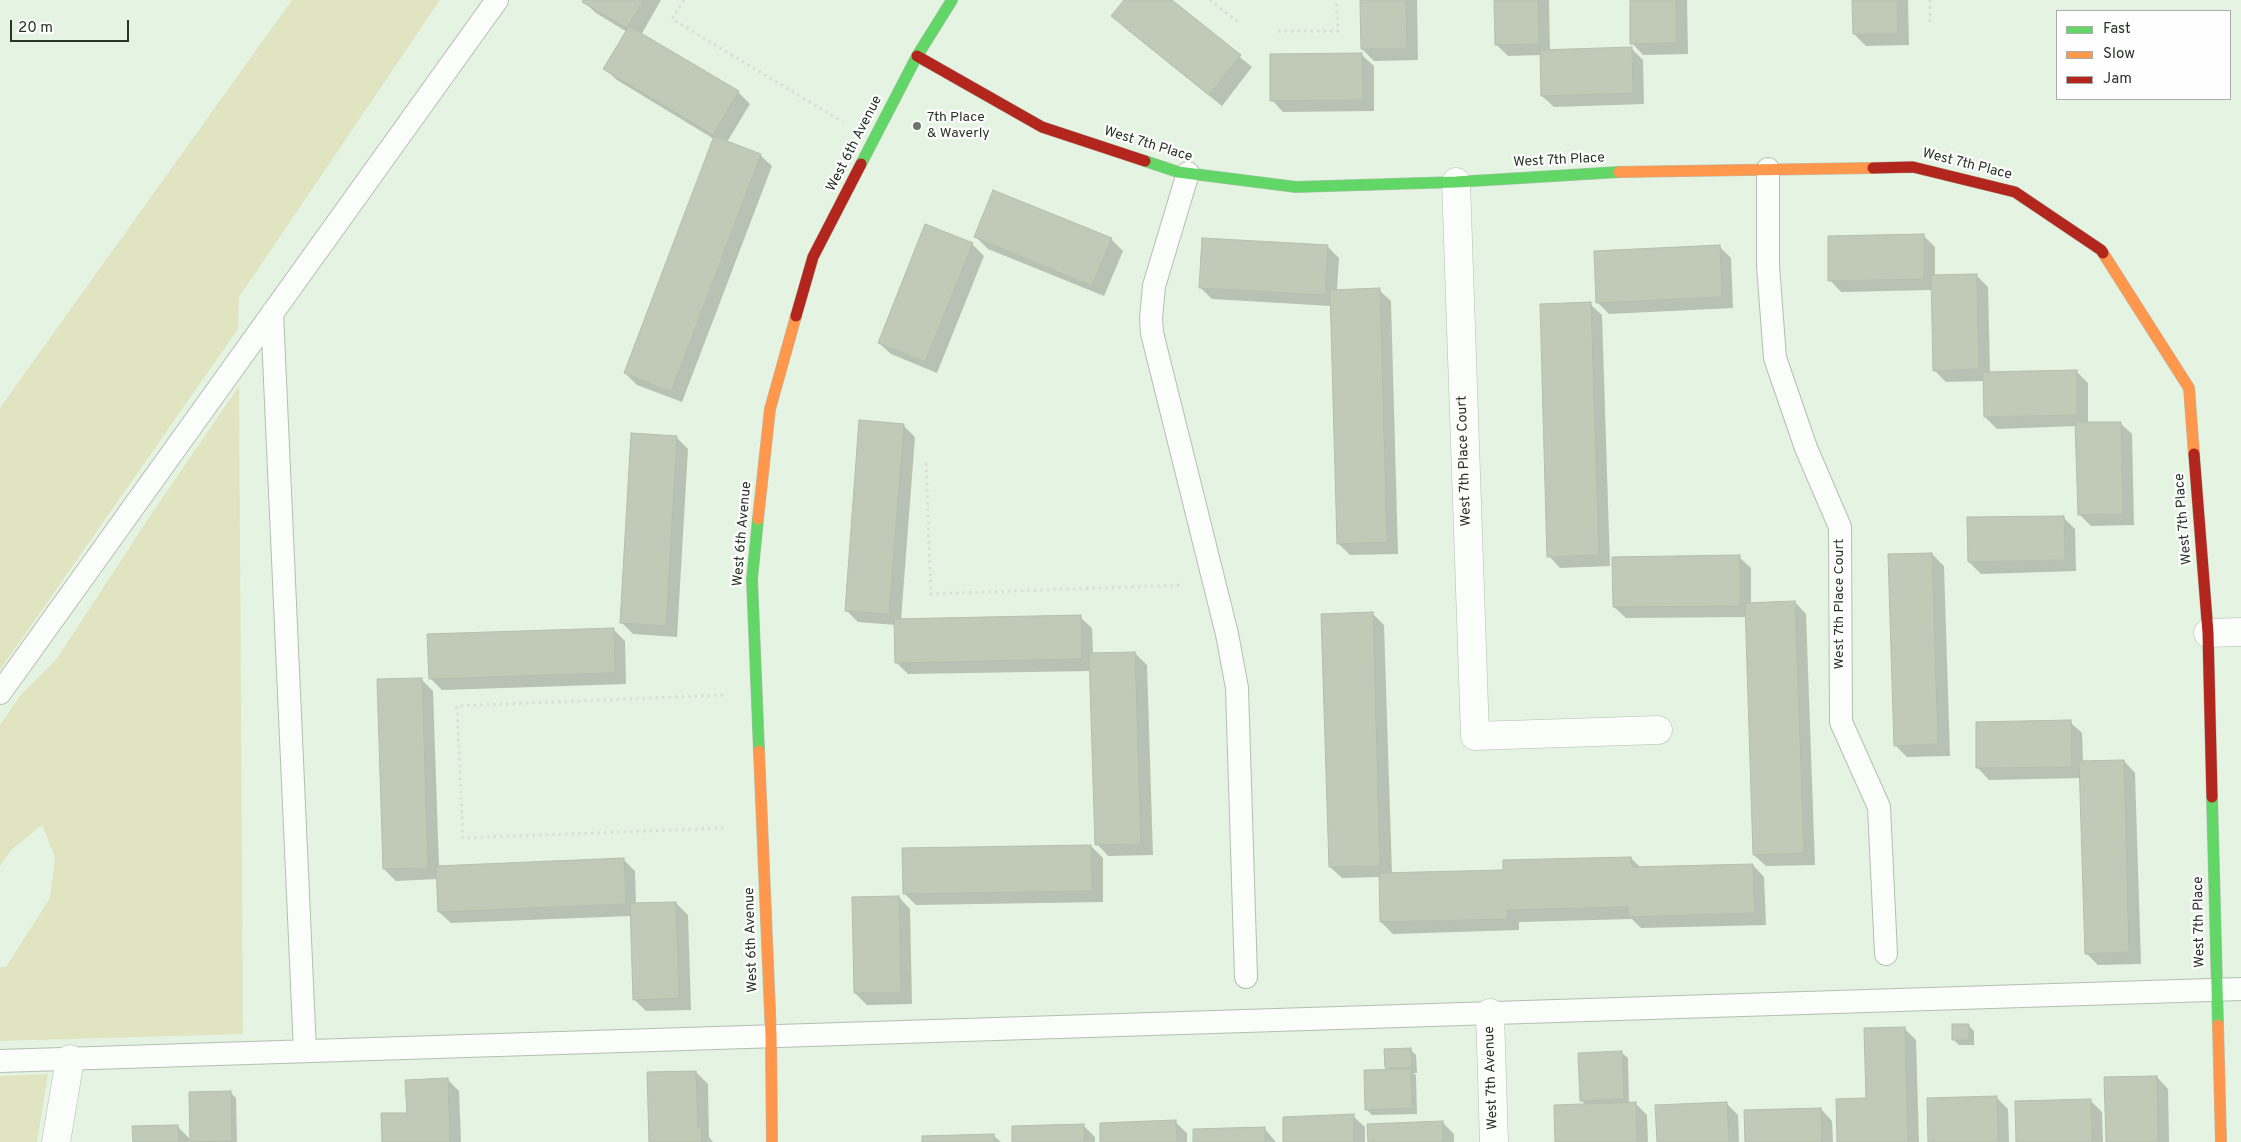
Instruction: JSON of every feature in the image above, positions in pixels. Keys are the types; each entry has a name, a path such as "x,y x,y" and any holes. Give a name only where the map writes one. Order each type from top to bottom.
{"street":[{"name":"West 6th Avenue","path":"772,1142 771,1036 752,579 770,409 813,257 917,56 952,0"},
{"name":"West 7th Place","path":"917,56 1042,127 1178,172 1296,187 1456,182 1637,171 1913,167 2015,192 2101,250 2189,388 2208,633 2220,1142"},
{"name":"West 7th Place Court","path":"1456,182 1475,736 1658,730"},
{"path":"2208,633 2241,632"},
{"name":"West 7th Avenue","path":"1490,1013 1494,1142"},
{"path":"56,1142 70,1059"}],"lane":[{"path":"0,693 497,0"},
{"name":"West 7th Place Court","path":"1768,169 1768,266 1775,358 1806,448 1840,527 1841,722 1879,807 1886,954"},
{"path":"1188,173 1154,286 1151,318 1152,333 1227,634 1237,688 1246,977"},
{"path":"272,313 305,1051"},
{"path":"0,1061 2241,989"}],"path":[{"path":"684,0 672,19 843,122"},
{"path":"1210,0 1239,23"},
{"path":"1278,31 1338,31 1336,0"},
{"path":"1930,0 1930,22"},
{"path":"926,463 931,594 1214,583"},
{"path":"726,695 457,706 463,838 730,828"}],"green space":[{"path":"292,0 440,0 239,297 238,329 0,670 0,408"},
{"path":"239,386 243,1034 0,1041 0,967 6,967 50,898 55,857 42,825 11,850 0,866 0,725 19,697 56,660 150,516"},
{"path":"48,1074 37,1142 0,1142 0,1076"}],"building":[{"path":"583,0 643,0 627,28 582,2"},
{"path":"1124,0 1172,0 1241,55 1209,95 1111,16"},
{"path":"1360,0 1406,0 1407,49 1361,49"},
{"path":"1494,0 1538,0 1539,44 1495,45"},
{"path":"1630,0 1676,0 1676,43 1630,44"},
{"path":"1852,0 1897,0 1898,34 1853,34"},
{"path":"629,26 739,91 713,135 603,69"},
{"path":"1632,47 1633,93 1541,96 1540,50"},
{"path":"1362,53 1363,100 1270,101 1270,54"},
{"path":"714,136 761,154 671,392 624,373"},
{"path":"993,190 1112,238 1092,286 974,237"},
{"path":"925,224 973,243 925,362 878,343"},
{"path":"1924,234 1924,279 1828,281 1828,236"},
{"path":"1202,238 1328,245 1325,295 1199,288"},
{"path":"1720,245 1722,297 1596,303 1594,251"},
{"path":"1977,274 1979,369 1933,371 1931,275"},
{"path":"1380,288 1387,542 1337,544 1330,290"},
{"path":"1591,302 1599,555 1547,557 1540,304"},
{"path":"2077,370 2077,415 1984,417 1983,372"},
{"path":"859,420 904,424 889,614 845,611"},
{"path":"2075,422 2121,422 2123,514 2078,515"},
{"path":"631,433 677,436 666,626 620,623"},
{"path":"2064,516 2065,560 1968,562 1967,517"},
{"path":"1932,553 1938,744 1894,746 1888,554"},
{"path":"1740,555 1740,606 1613,607 1612,557"},
{"path":"1795,601 1804,853 1753,855 1745,603"},
{"path":"1373,612 1380,866 1329,867 1321,614"},
{"path":"1081,615 1082,659 895,663 894,619"},
{"path":"614,628 615,673 429,679 427,634"},
{"path":"1135,652 1141,844 1095,845 1089,653"},
{"path":"422,678 428,868 383,869 377,679"},
{"path":"2071,720 2072,767 1976,768 1976,722"},
{"path":"2124,760 2129,952 2085,954 2079,761"},
{"path":"1091,845 1092,891 903,894 902,848"},
{"path":"1631,857 1632,867 1753,864 1755,913 1629,917 1628,907 1507,910 1508,919 1380,922 1379,873 1503,870 1503,860"},
{"path":"624,858 626,904 438,912 436,866"},
{"path":"899,896 901,993 854,993 852,897"},
{"path":"676,902 679,998 633,1000 630,903"},
{"path":"1952,1024 1969,1024 1969,1040 1952,1040"},
{"path":"1905,1027 1908,1142 1837,1142 1836,1099 1866,1098 1864,1028"},
{"path":"1411,1048 1412,1068 1385,1068 1384,1049"},
{"path":"1622,1051 1624,1099 1580,1101 1578,1053"},
{"path":"1411,1069 1412,1108 1365,1110 1364,1070"},
{"path":"696,1071 698,1128 701,1128 702,1142 649,1142 647,1072"},
{"path":"2157,1076 2158,1142 2106,1142 2104,1077"},
{"path":"448,1078 450,1142 382,1142 381,1113 407,1113 405,1080"},
{"path":"231,1091 232,1141 190,1142 189,1092"},
{"path":"1997,1096 1998,1142 1928,1142 1927,1098"},
{"path":"2091,1099 2092,1142 2016,1142 2015,1101"},
{"path":"1636,1102 1637,1142 1555,1142 1554,1105"},
{"path":"1727,1102 1729,1142 1657,1142 1655,1105"},
{"path":"1821,1108 1822,1142 1745,1142 1744,1110"},
{"path":"1354,1114 1354,1142 1283,1142 1283,1117"},
{"path":"1176,1120 1177,1142 1100,1142 1100,1123"},
{"path":"1443,1121 1443,1142 1368,1142 1367,1124"},
{"path":"1084,1124 1084,1142 1012,1142 1012,1126"},
{"path":"178,1125 179,1142 133,1142 132,1126"},
{"path":"1265,1127 1265,1142 1193,1142 1193,1129"},
{"path":"994,1134 994,1142 922,1142 922,1136"}],"traffic: fast":[{"path":"861,164 917,56 952,0"},
{"path":"1145,161 1178,172 1296,187 1456,182 1619,172"},
{"path":"758,519 752,579 759,751"},
{"path":"2212,797 2218,1025"}],"traffic: slow":[{"path":"1619,172 1873,168"},
{"path":"2103,253 2189,388 2194,454"},
{"path":"758,519 770,409 796,316"},
{"path":"759,751 771,1036 772,1142"},
{"path":"2218,1025 2221,1142"}],"traffic: jam":[{"path":"917,56 1042,127 1145,161"},
{"path":"796,316 813,257 861,164"},
{"path":"1873,168 1913,167 2015,192 2103,253"},
{"path":"2194,454 2208,633 2212,797"}],"place":[{"name":"7th Place & Waverly","path":"917,126"}]}
